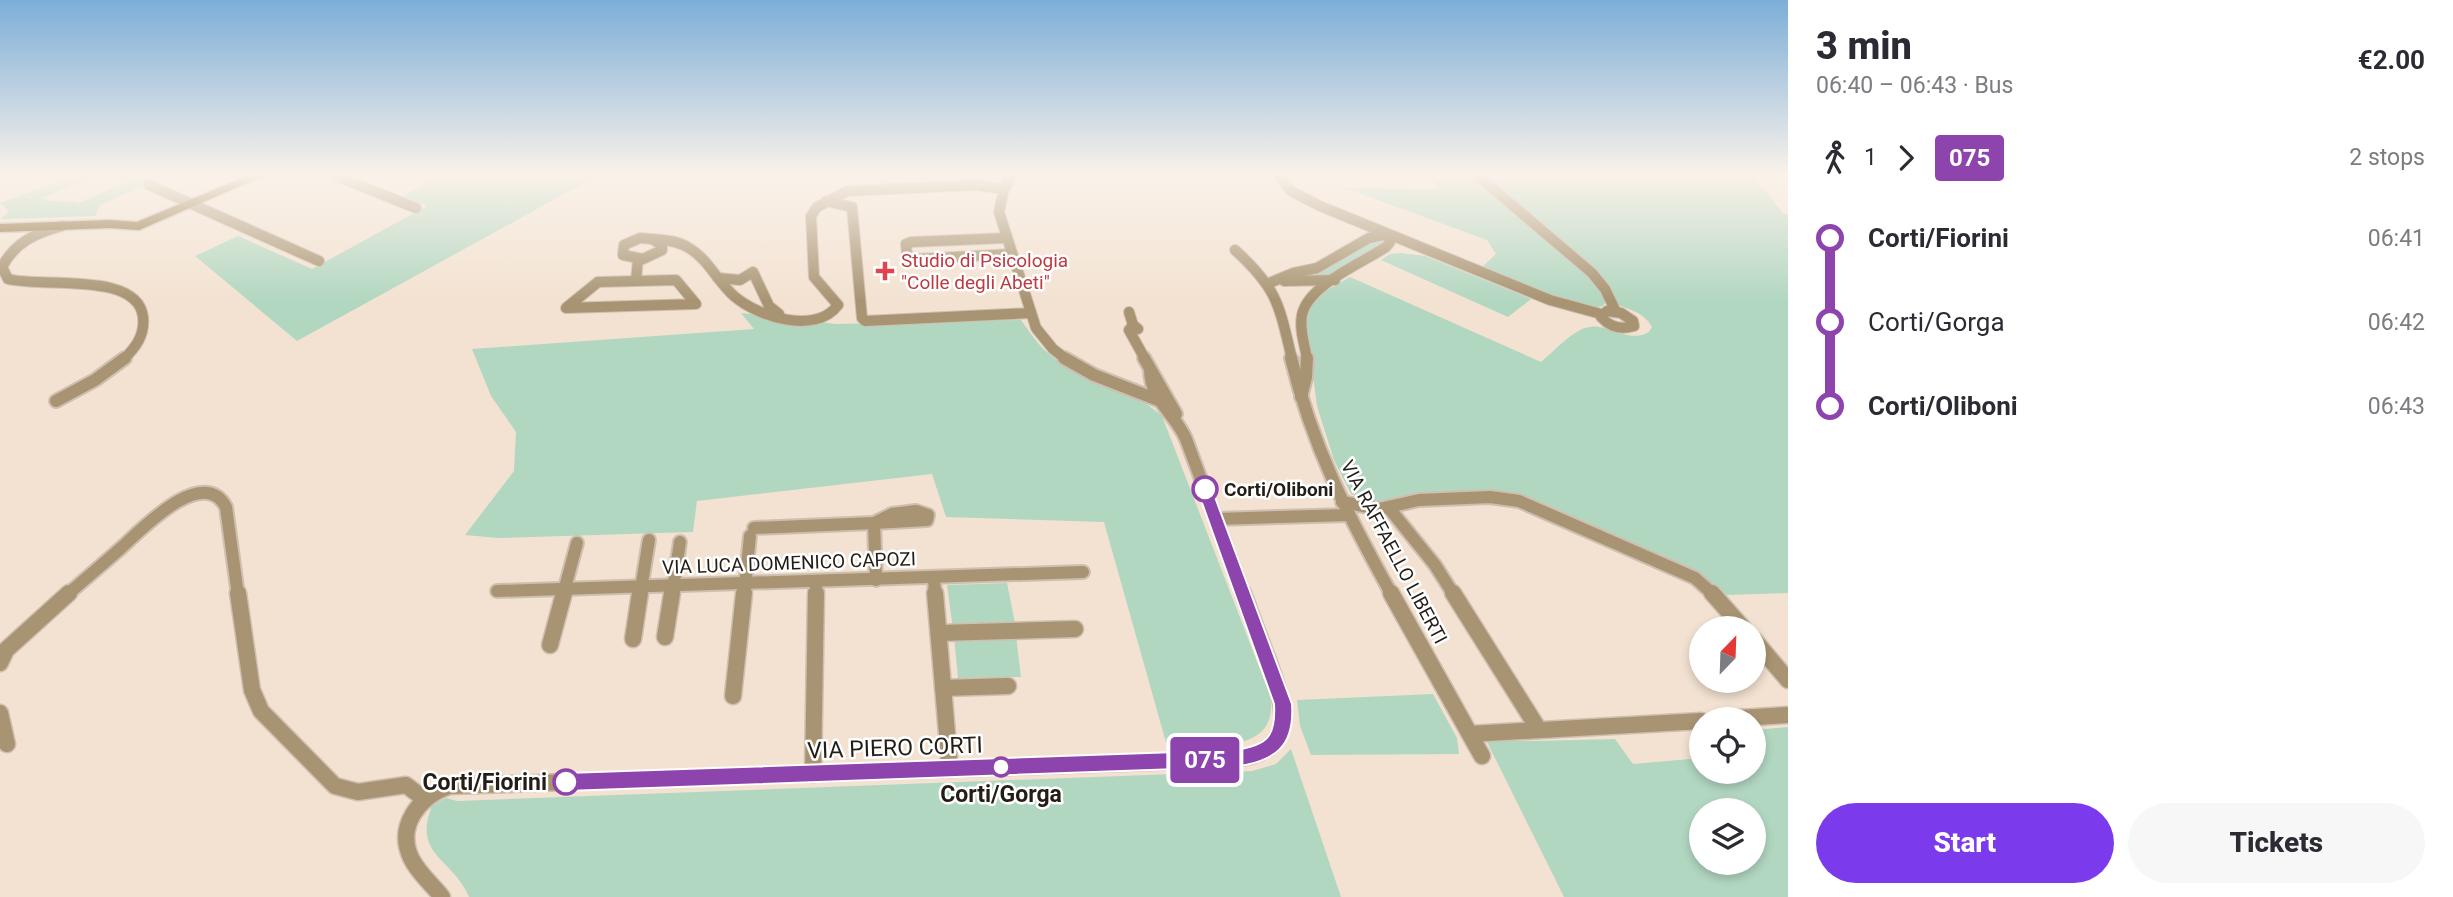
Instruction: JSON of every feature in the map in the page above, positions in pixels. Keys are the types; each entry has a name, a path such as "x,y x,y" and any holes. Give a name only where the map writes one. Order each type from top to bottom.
{"main road":[{"path":"0,226 145,218"},
{"path":"0,226 29,231 62,225 139,226 157,218"}],"street":[{"path":"222,218 318,261"},
{"path":"699,255 677,252 639,259 627,257 622,249 634,240 673,242 699,255 722,279 731,294 753,308 789,318 818,320 830,316 837,309 837,302 817,282 813,274 812,218"},
{"path":"853,218 861,306 865,321 1031,313"},
{"path":"1001,218 1031,313 1044,340 1062,357 1094,375 1158,400"},
{"path":"1531,218 1592,273 1605,289 1616,312"},
{"path":"1350,219 1550,300 1601,314 1606,311 1616,312 1630,318 1634,326 1623,328 1611,325 1603,320 1601,314"},
{"path":"1350,219 1362,229 1365,240"},
{"path":"29,231 6,258 2,267 8,279 28,285 109,286 130,294 144,309 143,332 135,347 107,373 56,401"},
{"path":"1267,284 1293,273 1317,268 1365,240 1388,234"},
{"path":"1301,398 1309,370 1301,328 1301,311 1314,294 1383,250 1390,242 1388,234"},
{"path":"1006,238 911,242 906,244 907,256 916,259 1011,254"},
{"path":"652,239 662,245 662,250 655,256"},
{"path":"1383,250 1402,248 1433,253"},
{"name":"VIA RAFFAELLO LIBERTI","path":"1235,250 1267,284 1281,311 1301,398 1318,447 1345,508 1482,756"},
{"path":"635,281 639,259"},
{"path":"722,279 740,280 753,272 772,309 789,318"},
{"path":"722,279 760,290"},
{"path":"676,280 695,304 566,308 598,282 635,281 676,280"},
{"path":"1267,284 1335,280"},
{"path":"731,294 748,296 760,290"},
{"name":"VIA PIERO CORTI","path":"423,798 438,789 457,785 1242,758 1258,755 1272,747 1282,727 1283,704 1171,401 1129,330 1133,324 1129,312"},
{"path":"1117,383 1142,381 1150,369"},
{"name":"VIA PIERO CORTI","path":"1150,369 1150,384 1158,400 1178,421"},
{"path":"0,663 14,642 164,510 196,494 216,494 222,497 226,507 252,690 257,705 335,786 358,792 406,785 423,798 411,818 407,835 408,850 417,867 442,897"},
{"path":"1216,519 1345,508 1389,508 1419,500 1490,497 1532,505 1695,578 1732,616"},
{"path":"1389,508 1435,565 1539,730"},
{"path":"733,696 752,532 874,523 876,580"},
{"path":"633,639 649,540"},
{"path":"665,637 680,542"},
{"path":"550,645 577,543"},
{"name":"VIA LUCA DOMENICO CAPOZI","path":"497,591 1083,572"},
{"path":"934,578 950,769"},
{"path":"813,774 816,582"},
{"path":"939,633 1075,629"},
{"path":"1766,654 1788,680"},
{"path":"943,688 1007,686"},
{"path":"1766,716 1788,715"},
{"path":"1471,734 1689,721"}],"green space":[{"path":"405,218 521,218 297,341 195,256 238,236 312,269"},
{"path":"1427,218 1788,218 1788,593 1727,595 1695,571 1541,502 1510,493 1424,494 1374,502 1351,494 1334,460 1317,406 1305,316 1312,303 1330,288 1350,277 1541,362 1568,338 1585,328 1601,327 1633,336 1649,332 1652,327 1638,313 1606,301 1603,306 1591,308 1575,306 1480,269 1496,254 1487,240"},
{"path":"1385,239 1386,245 1335,275 1313,278 1301,275 1323,269 1363,247"},
{"path":"1390,254 1425,256 1531,299 1508,317 1381,260"},
{"path":"741,313 836,324 1021,320 1040,346 1061,363 1135,397 1162,416 1270,695 1270,715 1264,729 1253,738 1237,743 1167,746 1104,522 946,517 932,474 697,501 693,532 498,538 465,535 514,471 516,432 491,396 472,349 754,329"},
{"path":"1007,583 1016,628 953,630 947,585"},
{"path":"1016,636 1021,677 958,678 954,637"},
{"path":"1433,694 1457,738 1459,754 1311,755 1300,726 1297,700"},
{"path":"1788,727 1788,897 1564,897 1486,740 1615,739 1633,764 1689,759 1689,784 1766,784 1766,729"},
{"path":"1291,749 1341,897 469,897 454,873 437,856 427,836 427,823 432,806 446,798 457,801 1252,771 1276,764"}],"bus line":[{"name":"075","path":"566,782 1235,759 1265,752 1272,747 1280,734 1284,720 1283,704 1205,489"}],"place":[{"name":"Studio di Psicologia \"Colle degli Abeti\"","path":"885,271"},
{"name":"Corti/Oliboni","path":"1205,489"},
{"name":"Corti/Gorga","path":"1001,767"},
{"name":"Corti/Fiorini","path":"566,782"}]}
